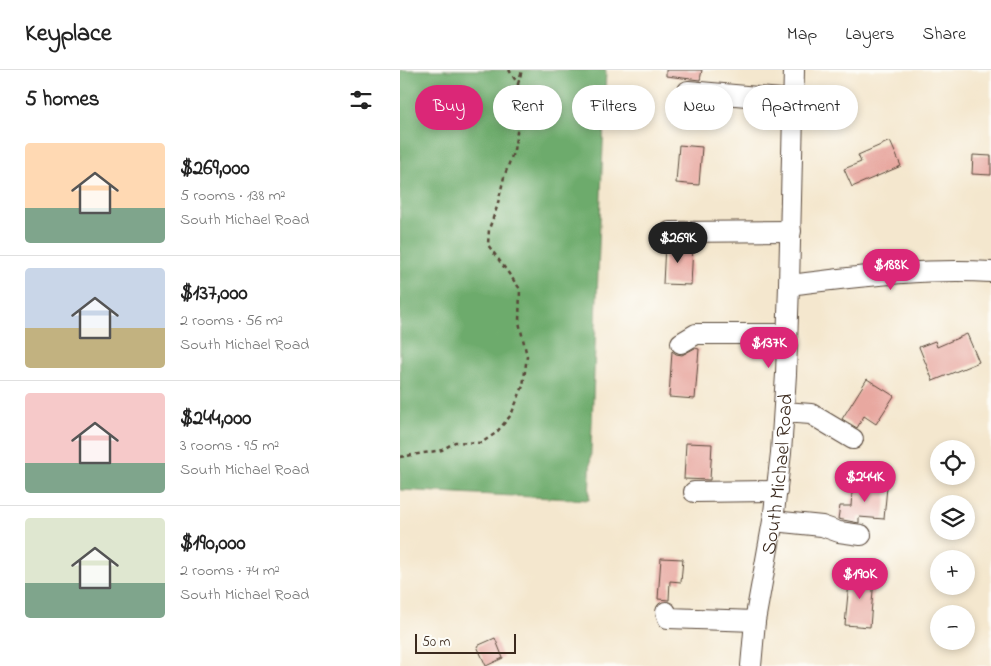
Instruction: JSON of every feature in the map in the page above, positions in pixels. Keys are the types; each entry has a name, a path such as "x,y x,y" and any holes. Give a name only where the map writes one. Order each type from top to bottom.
{"street":[{"name":"South Michael Road","path":"794,70 794,85"},
{"name":"South Michael Road","path":"751,666 755,620 777,491 784,412 790,285 792,130"},
{"path":"670,232 790,231"},
{"path":"790,285 890,273 953,270 991,272"},
{"path":"681,343 696,334 787,334"},
{"path":"784,412 811,414 854,439"},
{"path":"694,492 777,491"},
{"path":"773,521 822,526 839,532 860,535"},
{"path":"666,612 668,618 755,620"}],"path":[{"path":"509,70 518,84"},
{"path":"400,457 442,450 455,442 481,442 496,433 511,415 523,386 527,356 519,322 520,288 488,245 489,229 514,150 520,114 518,84 522,70"}],"green space":[{"path":"400,70 606,70 605,85 572,85 572,130 604,130 589,500 400,490"}],"building":[{"path":"666,70 702,70 700,80 666,76"},
{"path":"890,141 901,166 852,187 844,169 861,162 858,155"},
{"path":"679,145 702,147 699,185 676,183"},
{"path":"973,155 991,156 991,175 972,174"},
{"path":"665,244 693,245 691,285 663,284"},
{"path":"967,334 979,362 933,381 919,347 935,341 937,347"},
{"path":"695,348 699,349 695,399 669,397 672,351 682,355"},
{"path":"867,379 894,396 876,424 864,416 857,428 842,419"},
{"path":"686,443 712,444 710,480 684,479"},
{"path":"853,480 870,481 870,486 887,487 884,519 859,517 859,523 838,519 840,506 851,506"},
{"path":"661,558 683,559 681,582 670,581 669,600 658,599"},
{"path":"850,572 867,574 867,579 874,579 870,627 845,625"},
{"path":"495,638 503,658 486,666 477,646"}]}
